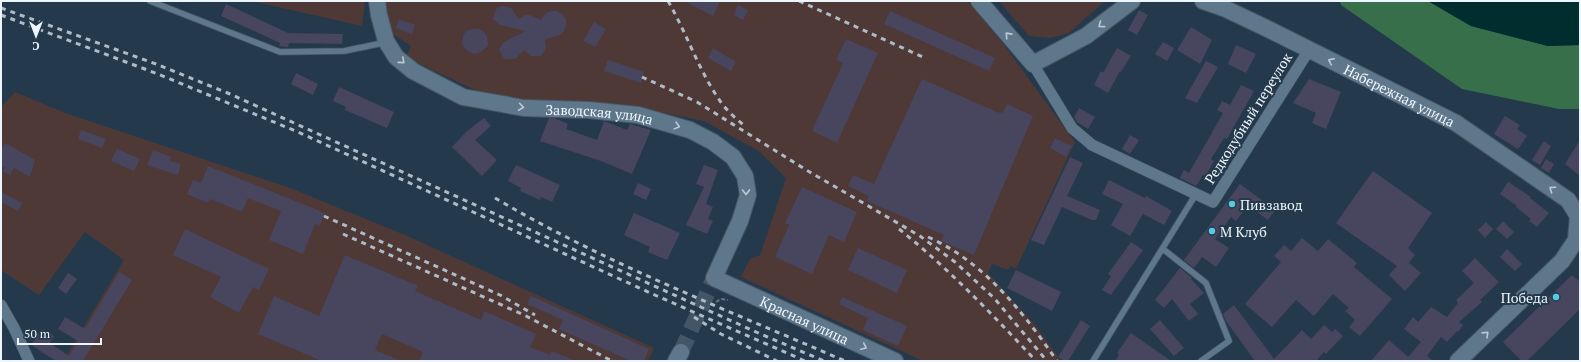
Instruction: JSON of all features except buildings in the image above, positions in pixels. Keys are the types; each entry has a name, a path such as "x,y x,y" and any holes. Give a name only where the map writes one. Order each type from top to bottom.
{"main road":[{"name":"Заводская улица","path":"377,1 378,15 386,40 396,57 413,71 464,97 524,108 589,110 638,115 690,130 718,146 733,157 745,176 748,195 740,221 714,278"},
{"path":"979,1 1034,64 1086,36 1132,1"},
{"name":"Набережная улица","path":"1203,1 1226,9 1456,124 1568,200 1578,216 1578,242"},
{"path":"1458,361 1562,261 1578,242"},
{"name":"Красная улица","path":"714,278 895,361"}],"street":[{"name":"Редкодубный переулок","path":"1196,194 1213,202 1308,50"},
{"path":"1034,64 1072,128 1092,145 1196,194"},
{"path":"1,305 14,328 29,361"}],"lane":[{"path":"150,1 280,52 344,51 378,44 386,40"},
{"path":"1093,361 1196,194"},
{"path":"1163,249 1206,283 1229,342 1201,361"}],"shaded area":[{"path":"252,1 365,1 362,26"},
{"path":"386,1 968,1 1004,45 1075,142 1016,269 1011,266 1008,270 992,264 988,273 1035,325 1061,361 923,361 741,277 750,259 760,255 786,178 759,151 704,121 619,104 530,100 480,92 406,57 411,46 390,32"},
{"path":"999,1 1105,1 1069,33 1051,38 1029,36"},
{"path":"1428,1 1580,1 1580,45 1548,46 1471,26"},
{"path":"15,92 65,113 290,188 405,235 654,348 648,361 63,361 124,260 85,232 39,295 1,270 1,107"}],"green space":[{"path":"1340,1 1428,1 1471,26 1548,46 1580,45 1580,109 1559,109 1462,89 1341,5"}],"tunnel":[{"path":"681,352 714,278"}],"railway":[{"path":"668,1 698,62 718,98 724,106 746,127"},
{"path":"799,1 925,58"},
{"path":"1,8 156,64 230,94 756,332 824,361"},
{"path":"1,15 158,74 298,132 657,296 805,361"},
{"path":"642,77 697,102 808,171 920,236 955,262 994,298 1047,361"},
{"path":"495,198 537,222 623,265 845,361"},
{"path":"324,216 500,295 535,315"},
{"path":"899,229 953,276 987,309 1036,361"},
{"path":"343,234 524,315 612,361"},
{"path":"928,237 948,247 967,260 1001,290 1030,324 1057,361"},
{"path":"694,317 721,334 777,361"}],"place":[{"name":"Пивзавод","path":"1232,204"},
{"name":"М Клуб","path":"1212,231"},
{"name":"Победа","path":"1556,297"}]}
